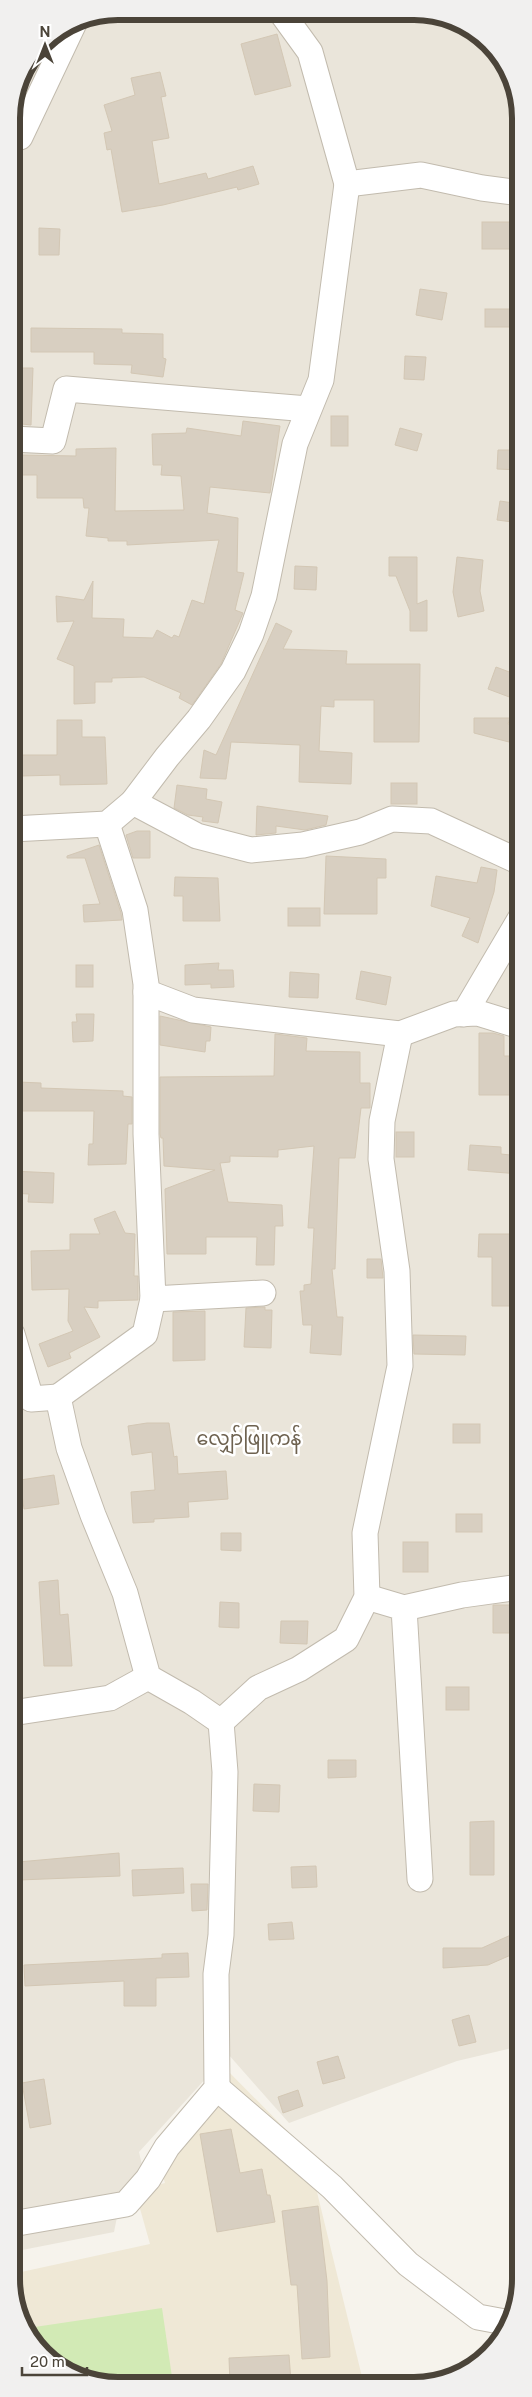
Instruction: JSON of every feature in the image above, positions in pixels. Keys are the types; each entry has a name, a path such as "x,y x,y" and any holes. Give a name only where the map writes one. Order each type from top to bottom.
{"street":[{"path":"20,829 107,824 133,802 205,711 233,671 251,634 264,596 294,444 321,380 347,184 310,52 287,20"},
{"path":"20,137 69,33"},
{"path":"347,184 421,174 512,198"},
{"path":"20,440 53,441 66,389 308,409"},
{"path":"133,802 197,836 251,850 303,845 360,832 392,819 431,821 512,858"},
{"path":"20,1361 31,1399 58,1397 145,1334 152,1299 146,1134 146,992 136,910 107,824"},
{"path":"464,1014 512,933"},
{"path":"146,992 193,1010 245,1014 400,1034 454,1014 478,1014 512,1024"},
{"path":"220,1722 258,1688 299,1669 346,1639 366,1597 366,1533 400,1366 397,1271 381,1158 382,1121 400,1034"},
{"path":"152,1299 263,1292"},
{"path":"20,2223 126,2204 148,2179 167,2147 218,2088 216,1974 220,1935 225,1772 220,1722 192,1702 148,1677 125,1593 93,1515 70,1448 58,1397"},
{"path":"366,1597 404,1608 462,1595 512,1588"},
{"path":"404,1608 420,1879"},
{"path":"20,1713 110,1698 148,1677"},
{"path":"218,2088 332,2187 408,2264 478,2317 502,2322"}],"shaded area":[{"path":"118,20 420,20 445,25 457,30 474,40 488,54 502,75 507,87 512,118 512,2048 457,2061 289,2123 228,2054 139,2152 144,2174 121,2197 114,2232 20,2250 20,112 25,87 40,58 58,40 75,30 93,23"},
{"path":"224,2067 307,2151 362,2377 112,2377 87,2372 69,2364 58,2357 44,2343 27,2316 23,2304 20,2272 150,2244 135,2191 165,2183 153,2147"}],"green space":[{"path":"162,2308 172,2377 112,2377 87,2372 58,2357 44,2343 33,2327"}],"building":[{"path":"277,34 291,86 255,95 241,44"},
{"path":"160,72 166,96 161,97 169,138 152,141 159,184 206,173 208,179 253,166 259,184 238,190 237,187 163,205 122,212 111,149 107,150 104,133 112,131 104,105 135,95 131,78"},
{"path":"482,222 512,222 512,249 482,249"},
{"path":"39,228 60,229 59,255 39,255"},
{"path":"420,289 447,293 442,320 416,315"},
{"path":"485,309 512,309 512,327 485,327"},
{"path":"31,328 122,329 122,333 163,334 163,358 166,359 163,377 131,373 132,365 94,364 94,352 31,352"},
{"path":"405,356 426,357 424,380 404,379"},
{"path":"20,368 33,368 31,425 20,424"},
{"path":"331,416 348,416 348,446 331,446"},
{"path":"243,421 280,426 270,493 210,487 207,513 238,518 237,572 244,573 235,610 243,613 221,664 192,705 179,698 181,693 144,677 112,678 112,682 95,682 95,703 74,704 74,666 57,659 74,621 57,622 56,596 84,600 93,581 92,618 124,619 123,637 153,638 157,630 172,638 174,635 179,637 192,600 204,604 219,540 127,545 127,541 108,541 108,538 86,536 89,508 84,508 83,498 37,498 37,475 20,475 20,455 76,456 76,449 116,448 115,511 184,510 181,476 161,475 162,465 153,465 152,434 186,433 187,428 241,436"},
{"path":"400,428 422,434 417,451 395,445"},
{"path":"498,450 512,450 512,470 497,469"},
{"path":"500,501 512,503 512,522 497,520"},
{"path":"389,557 417,557 417,604 427,600 427,631 410,631 410,611 396,576 389,576"},
{"path":"457,557 483,560 480,591 484,611 458,617 453,592"},
{"path":"295,566 317,567 316,590 294,589"},
{"path":"276,623 292,631 283,649 347,651 346,664 420,664 419,742 374,742 374,700 334,700 334,707 321,706 319,751 352,753 351,784 299,782 300,745 231,742 226,779 200,778 204,750 216,755"},
{"path":"496,667 512,673 512,698 488,689"},
{"path":"474,718 510,718 508,724 512,725 512,732 509,742 474,733"},
{"path":"57,720 82,720 82,737 105,737 107,784 60,785 60,775 21,776 21,755 57,755"},
{"path":"391,783 417,783 417,804 391,804"},
{"path":"177,785 207,789 206,799 222,802 218,823 202,821 203,817 188,815 174,808"},
{"path":"257,806 328,816 326,825 305,830 276,826 276,833 256,835"},
{"path":"137,831 150,831 150,858 133,858 126,835"},
{"path":"99,845 122,920 84,922 83,905 100,904 85,858 67,858 67,856"},
{"path":"326,856 386,859 386,878 377,878 377,914 324,914"},
{"path":"481,867 497,870 494,892 478,943 462,936 470,918 431,906 436,876 477,883"},
{"path":"175,877 218,878 220,921 183,921 183,896 174,896"},
{"path":"288,908 320,908 320,926 288,926"},
{"path":"219,963 218,970 233,970 234,987 211,988 211,984 185,985 185,965"},
{"path":"76,965 93,965 93,987 76,987"},
{"path":"361,971 391,977 386,1005 356,999"},
{"path":"290,972 319,974 318,998 289,997"},
{"path":"76,1014 94,1014 93,1041 73,1042 72,1022 77,1022"},
{"path":"160,1016 211,1027 210,1041 206,1041 205,1052 160,1045"},
{"path":"479,1033 493,1033 504,1036 504,1056 512,1056 512,1095 479,1095"},
{"path":"275,1034 307,1038 306,1051 360,1052 360,1083 370,1083 370,1108 361,1108 355,1158 339,1158 335,1269 332,1269 337,1317 343,1317 341,1355 310,1353 312,1325 303,1325 300,1291 304,1291 304,1285 311,1284 314,1228 308,1228 314,1146 278,1150 278,1157 230,1156 230,1162 220,1163 228,1202 282,1205 283,1226 275,1226 274,1265 256,1265 257,1237 206,1237 206,1254 167,1254 165,1189 215,1170 164,1166 163,1138 161,1138 160,1134 160,1077 274,1076"},
{"path":"20,1082 41,1083 41,1088 123,1091 123,1096 132,1097 132,1124 128,1124 126,1164 88,1165 89,1144 93,1144 94,1111 20,1111"},
{"path":"396,1132 414,1132 414,1157 396,1157"},
{"path":"470,1145 501,1147 501,1154 512,1155 512,1173 468,1170"},
{"path":"20,1171 54,1173 53,1203 28,1202 29,1194 20,1193"},
{"path":"115,1211 125,1233 135,1234 134,1276 138,1276 138,1300 98,1301 98,1308 84,1307 100,1337 69,1353 71,1358 48,1367 39,1344 73,1331 68,1321 69,1289 32,1290 31,1251 70,1250 70,1234 100,1234 94,1219"},
{"path":"479,1234 512,1234 512,1306 492,1306 492,1257 478,1257"},
{"path":"367,1259 381,1259 383,1278 367,1278"},
{"path":"265,1307 265,1310 272,1310 271,1348 244,1347 246,1308"},
{"path":"205,1311 205,1360 173,1361 173,1312"},
{"path":"413,1335 466,1336 465,1355 414,1354"},
{"path":"147,1423 169,1423 174,1457 177,1456 178,1474 226,1471 228,1499 188,1502 189,1517 154,1519 154,1522 133,1523 131,1492 155,1490 152,1452 132,1455 128,1426"},
{"path":"453,1424 480,1424 480,1443 453,1443"},
{"path":"54,1475 59,1504 24,1509 20,1480"},
{"path":"456,1514 482,1514 482,1532 456,1532"},
{"path":"221,1533 241,1533 241,1551 221,1550"},
{"path":"403,1542 428,1542 428,1572 403,1572"},
{"path":"58,1580 60,1615 68,1614 72,1666 44,1666 39,1582"},
{"path":"220,1602 239,1603 239,1628 219,1627"},
{"path":"493,1605 512,1605 511,1633 493,1633"},
{"path":"281,1621 308,1621 307,1644 280,1643"},
{"path":"446,1687 469,1687 469,1710 446,1710"},
{"path":"328,1760 356,1760 356,1777 328,1778"},
{"path":"254,1784 280,1785 279,1812 253,1811"},
{"path":"494,1821 494,1875 470,1875 470,1822"},
{"path":"119,1853 120,1876 20,1880 20,1862"},
{"path":"316,1866 317,1887 292,1888 291,1867"},
{"path":"183,1868 184,1893 133,1896 132,1870"},
{"path":"191,1884 208,1884 207,1910 192,1911"},
{"path":"292,1922 294,1939 269,1940 268,1924"},
{"path":"512,1934 512,1954 488,1965 443,1968 443,1948 482,1948"},
{"path":"188,1953 189,1977 156,1978 156,2006 124,2006 124,1981 25,1986 24,1965 162,1958 162,1954"},
{"path":"469,2015 476,2042 459,2046 452,2020"},
{"path":"338,2056 345,2078 323,2084 317,2062"},
{"path":"44,2079 51,2124 30,2128 22,2083"},
{"path":"298,2090 303,2106 283,2113 278,2097"},
{"path":"231,2129 240,2173 262,2169 267,2195 270,2195 275,2222 217,2232 200,2134"},
{"path":"318,2206 327,2281 330,2357 302,2359 297,2285 291,2285 282,2211"},
{"path":"289,2355 291,2377 230,2377 229,2358"}],"district":[{"name":"လျှော်ဖြူကန်","path":"249,1438"}]}
